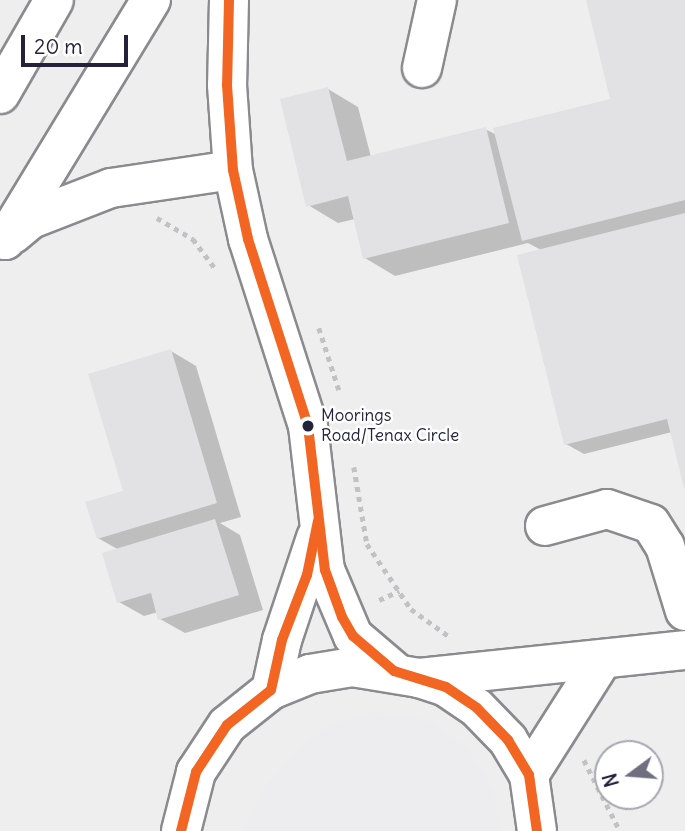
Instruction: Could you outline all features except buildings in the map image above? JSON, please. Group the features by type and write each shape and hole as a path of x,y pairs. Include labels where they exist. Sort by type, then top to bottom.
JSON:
{"street":[{"path":"0,94 54,0"},
{"path":"2,242 151,0"},
{"path":"229,0 227,85 233,170 248,239 308,426 325,570 342,617 353,636 406,674 446,687 477,708 508,740 531,780 566,831"},
{"path":"422,68 437,0"},
{"path":"2,242 31,219 111,188 233,170"},
{"path":"545,526 607,509 651,524 665,546 685,611"},
{"path":"271,690 319,526"},
{"path":"181,831 196,772 227,725 271,690 331,671 406,674 602,660 685,650"},
{"path":"537,831 531,780 602,660"}],"path":[{"path":"111,188 193,239 219,273"},
{"path":"315,317 339,393"},
{"path":"352,459 367,544 411,609 455,640"},
{"path":"578,747 620,831"}],"shaded area":[{"path":"0,0 685,0 685,831 0,831"},
{"path":"372,713 413,716 433,723 469,750 494,791 500,831 243,831 264,787 306,742 332,724"}],"transit line":[{"path":"229,0 227,85 233,170 248,239 308,426 325,570 342,617 353,636 394,671 446,687 477,708 508,740 529,775 537,831"},
{"path":"181,831 196,772 227,725 271,690 282,640 307,575 318,521"}],"place":[{"name":"Moorings Road/Tenax Circle","path":"308,426"}]}
